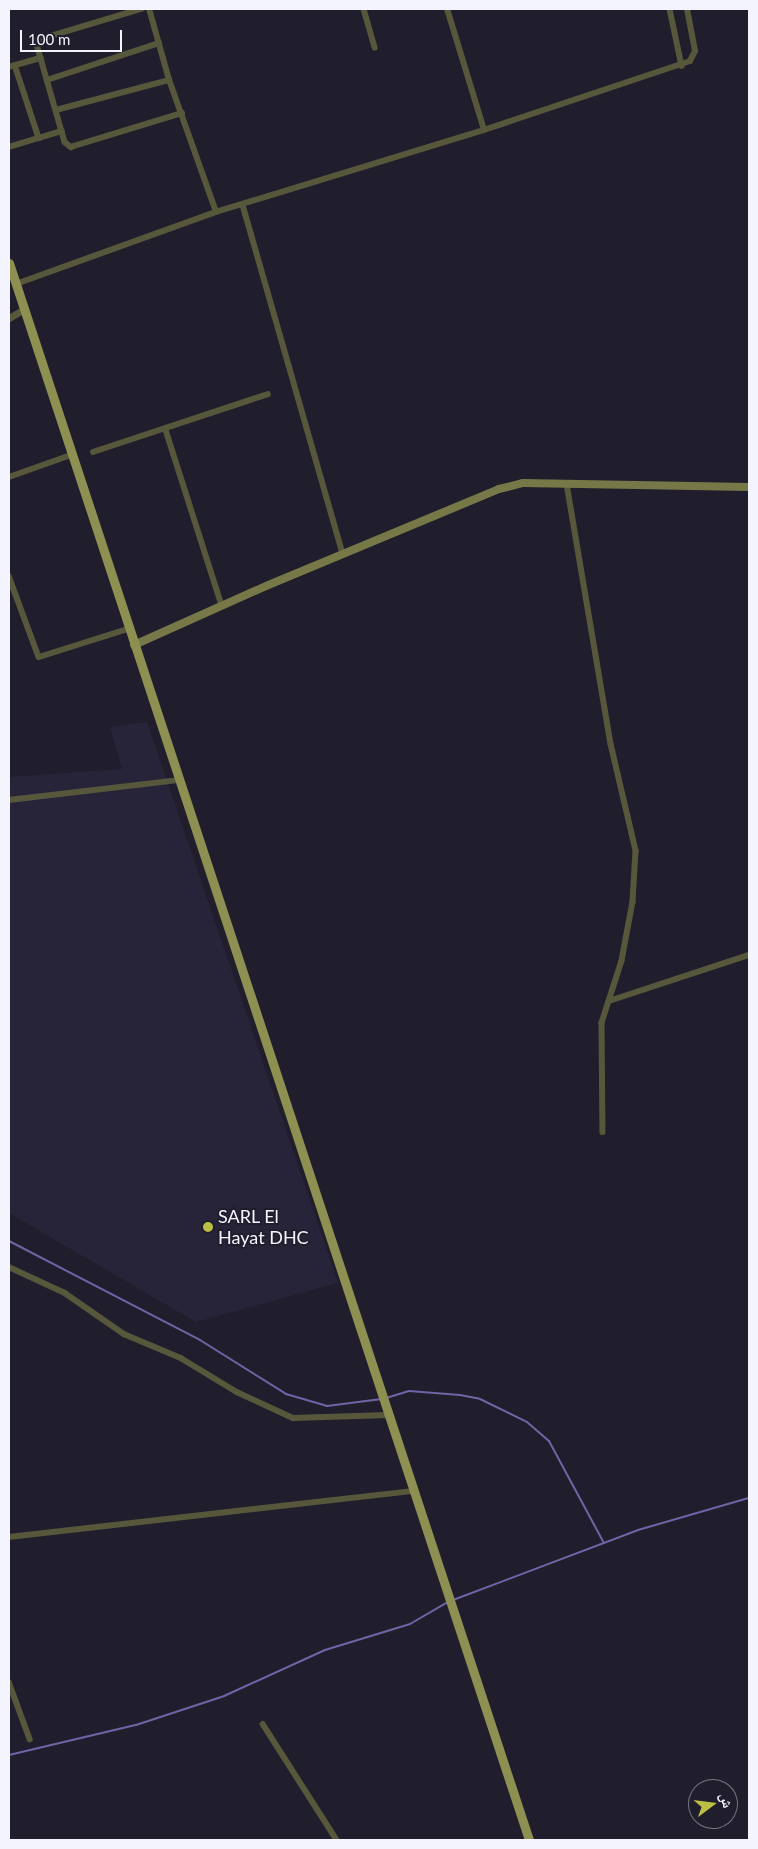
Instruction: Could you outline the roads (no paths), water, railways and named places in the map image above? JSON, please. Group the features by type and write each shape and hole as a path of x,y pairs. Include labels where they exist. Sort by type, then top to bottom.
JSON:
{"main road":[{"path":"9,263 128,629 180,780 382,1394 447,1598 529,1840"},
{"path":"134,645 222,605 499,489 523,483 749,488"}],"street":[{"path":"142,9 36,41 65,142 71,147 182,114"},
{"path":"148,9 169,80 216,212"},
{"path":"364,9 375,47"},
{"path":"447,9 484,130"},
{"path":"670,9 682,66"},
{"path":"16,284 216,212 484,130 682,66 690,62 695,52 687,9"},
{"path":"47,80 159,43"},
{"path":"39,138 12,66 41,58"},
{"path":"56,110 169,80"},
{"path":"9,147 62,131"},
{"path":"243,205 343,554"},
{"path":"9,318 24,309"},
{"path":"93,452 166,430 268,394"},
{"path":"166,430 222,605"},
{"path":"9,477 71,455"},
{"path":"567,484 611,744 636,851 632,910 622,961 602,1023 603,1132"},
{"path":"9,576 39,657 128,629"},
{"path":"9,800 180,780"},
{"path":"609,1000 749,955"},
{"path":"9,1267 65,1293 124,1334 170,1352 237,1392 293,1418 388,1415"},
{"path":"9,1536 413,1491"},
{"path":"9,1682 30,1739"},
{"path":"263,1724 338,1840"}],"waterway":[{"path":"9,1241 200,1340 286,1394 327,1406 382,1399"},
{"path":"386,1398 409,1391 460,1395 480,1399 527,1422 549,1441 604,1543"},
{"path":"453,1600 638,1530 749,1498"},
{"path":"9,1755 136,1725 224,1696 325,1650 410,1624 448,1602"}],"place":[{"name":"SARL El Hayat DHC","path":"208,1227"}]}
